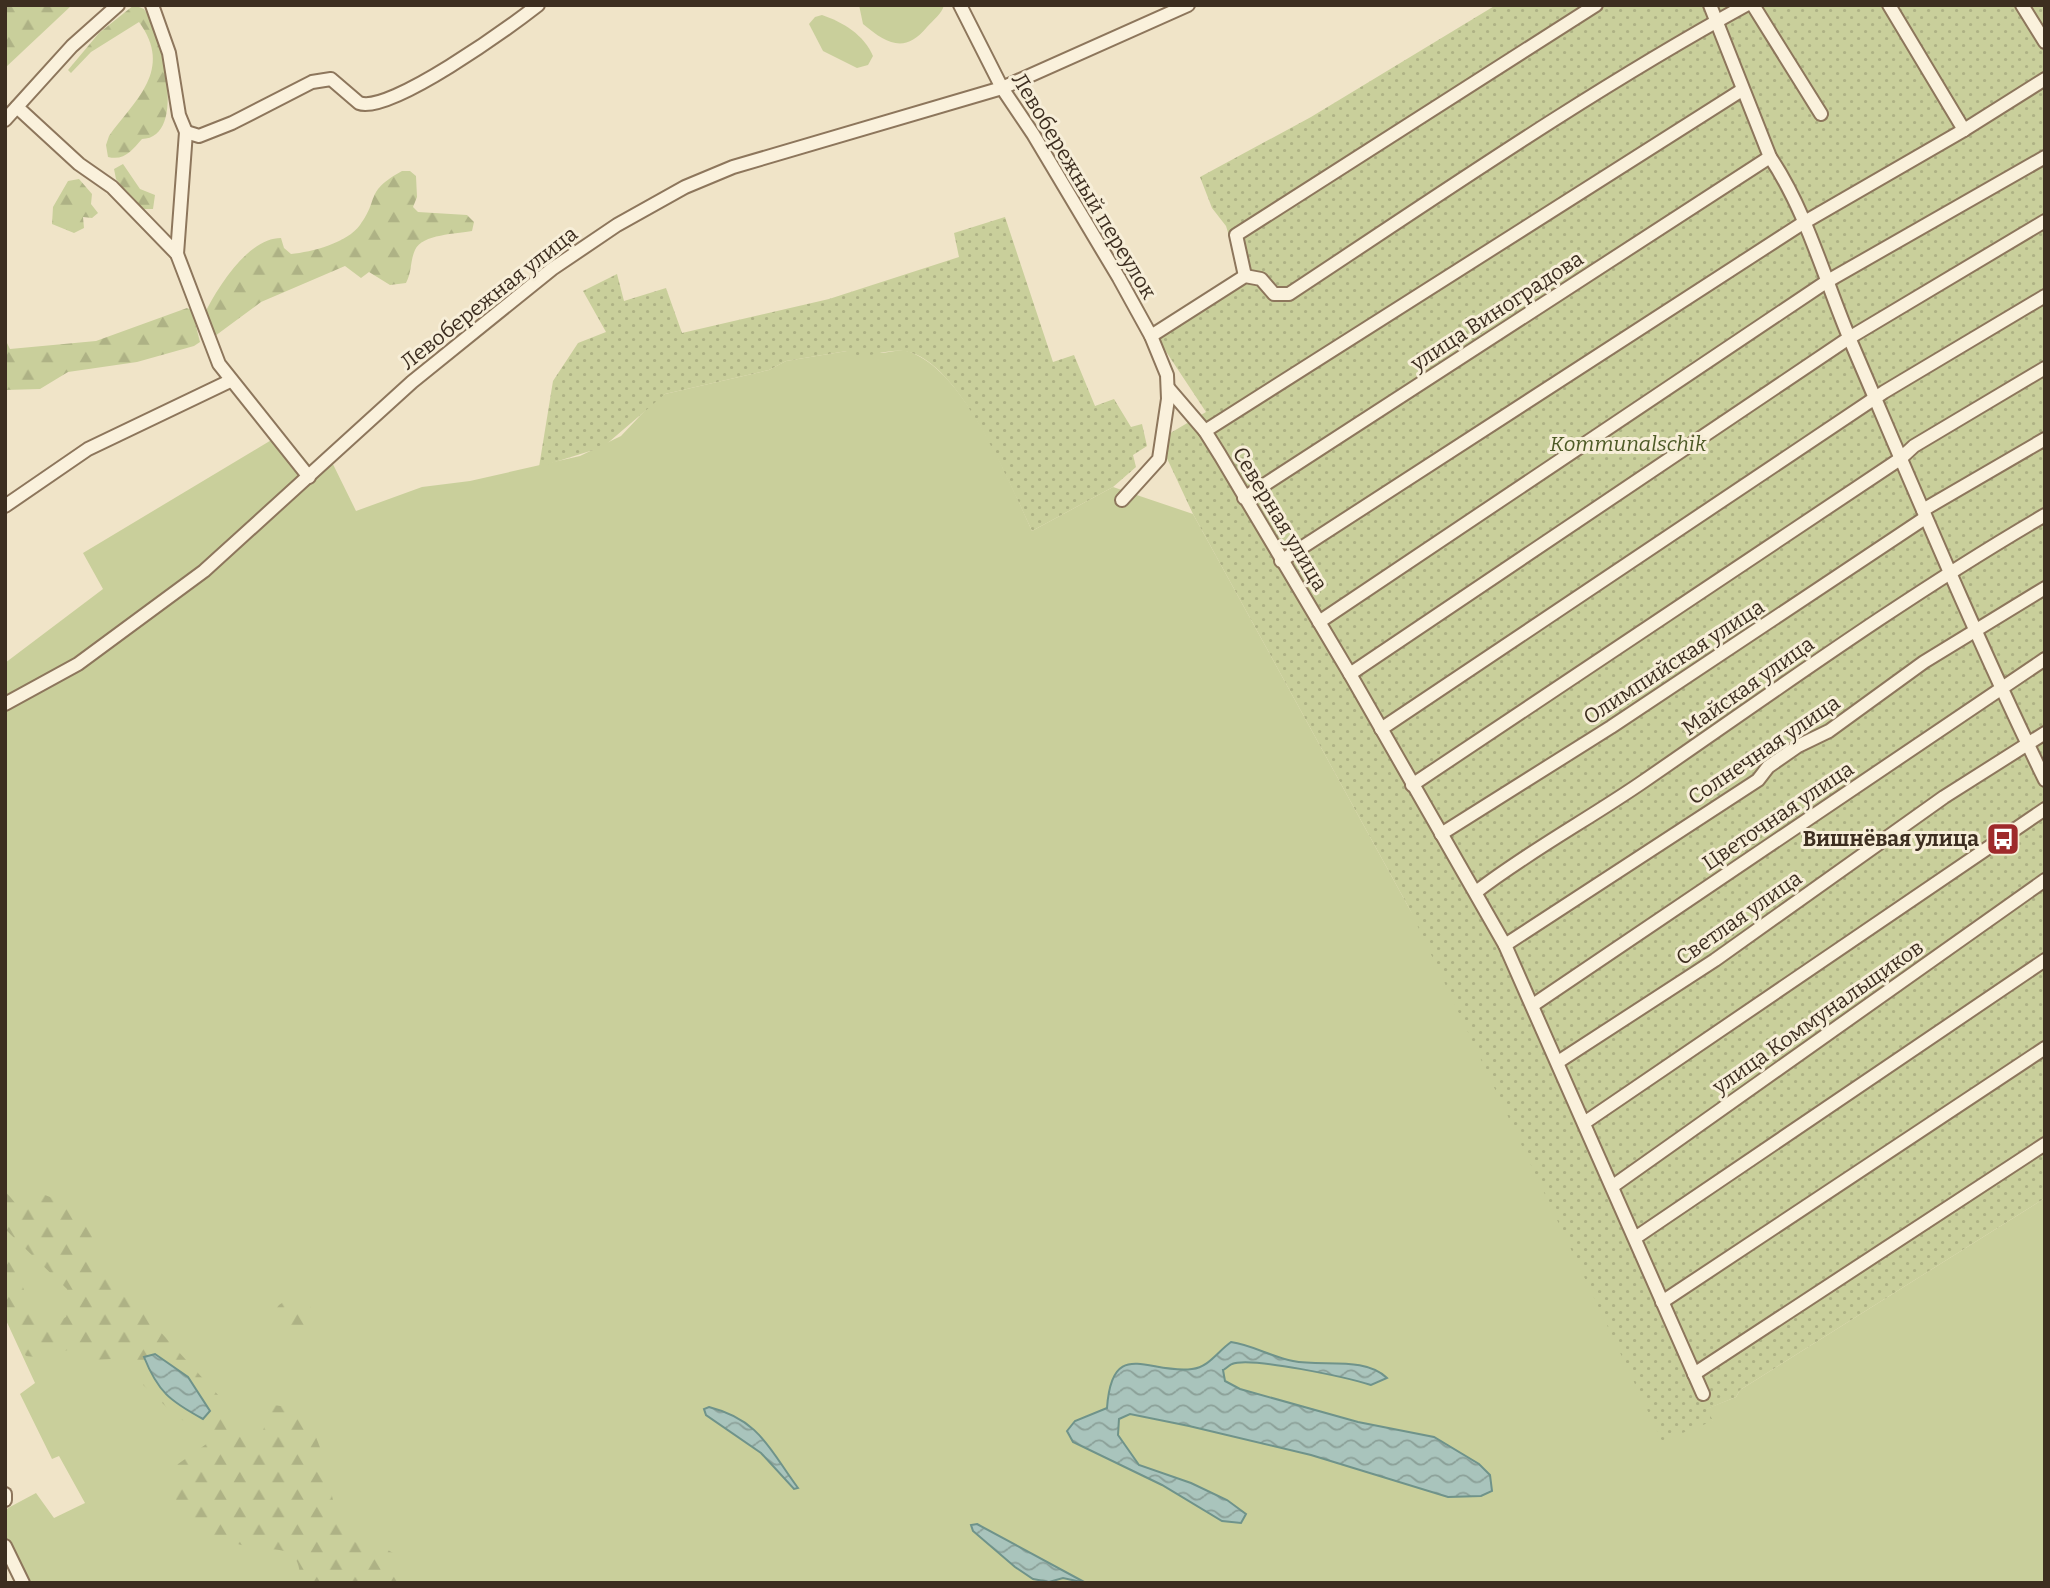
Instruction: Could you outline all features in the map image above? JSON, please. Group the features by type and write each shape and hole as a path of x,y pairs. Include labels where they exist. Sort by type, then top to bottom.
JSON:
{"street":[{"path":"5,120 72,46 118,5"},
{"path":"152,5 169,53 179,115 186,132 177,254 209,343 230,381 309,477"},
{"path":"186,132 199,136 232,123 295,89 325,80 338,84 359,103 383,103 504,31 538,5"},
{"name":"Левобережный переулок","path":"960,5 1002,88 1033,134 1151,335 1167,375 1169,389"},
{"name":"Левобережная улица","path":"5,704 78,664 204,571 412,382 552,269 617,225 685,187 733,167 1002,88 1188,5"},
{"path":"1245,276 1236,235 1596,5"},
{"path":"1710,5 1770,157 1781,173 1803,223 1900,459 2000,687 2045,780"},
{"path":"1151,335 1245,276 1261,279 1274,294 1289,294 1570,108 1746,5"},
{"path":"1753,5 1821,114"},
{"path":"1889,5 1964,130"},
{"path":"2022,5 2045,42"},
{"path":"1281,561 1803,223 1964,130 2045,79"},
{"path":"1205,432 1742,90"},
{"path":"17,107 79,164 112,187 177,254"},
{"name":"улица Виноградова","path":"1244,498 1770,157"},
{"path":"1319,622 1826,282 2045,157"},
{"path":"1350,674 1849,338 2045,222"},
{"path":"1381,729 1876,399 2045,296"},
{"path":"1412,785 1900,459 1914,446 2045,368"},
{"path":"5,506 88,449 230,381"},
{"path":"1122,500 1158,459 1169,389"},
{"name":"Северная улица","path":"1169,389 1205,432 1350,674 1505,945 1703,1394"},
{"name":"Олимпийская улица","path":"1441,834 1611,727 1924,514 2045,439"},
{"name":"Майская улица","path":"1476,892 1632,789 1949,571 2045,514"},
{"name":"Солнечная улица","path":"1505,945 1758,780 1768,767 1798,746 1829,730 1924,662 2045,588"},
{"name":"Цветочная улица","path":"1532,1005 2045,659"},
{"name":"Светлая улица","path":"1558,1062 1714,960 1944,797 2045,733"},
{"path":"1584,1123 2045,809"},
{"name":"улица Коммунальщиков","path":"1613,1186 2045,880"},
{"path":"1635,1238 2045,960"},
{"path":"1662,1302 2045,1048"},
{"path":"1694,1374 2045,1144"},
{"path":"5,1494 5,1500"},
{"path":"5,1546 23,1583"}],"green space":[{"path":"5,5 72,5 5,68"},
{"path":"134,5 144,9 151,21 163,60 168,103 165,122 156,134 142,139 124,156 114,158 108,157 106,145 109,136 139,97 152,70 153,55 149,39 139,22 91,52 71,73 68,70 99,33"},
{"path":"859,5 944,5 919,35 911,41 896,43 880,37 863,24"},
{"name":"Kommunalschik","path":"1496,5 2045,5 2045,1198 1740,1390 1736,1397 1707,1409 1713,1421 1662,1441 1409,908 1193,514 1164,452 1167,435 1206,412 1157,338 1244,284 1226,226 1212,208 1200,177 1311,117"},
{"path":"822,15 838,21 864,42 873,56 868,65 857,68 823,51 809,24 815,17"},
{"path":"123,164 140,189 155,195 153,209 140,209 116,179 114,169"},
{"path":"402,171 410,171 416,176 417,197 413,207 418,212 467,215 474,222 472,231 432,238 419,245 413,254 406,283 390,285 369,272 361,278 345,266 261,302 215,336 204,315 225,279 246,255 269,240 281,238 284,248 291,254 338,242 360,225 382,184"},
{"path":"79,179 92,194 91,204 98,213 92,218 83,217 84,228 74,233 52,224 53,207 68,181"},
{"path":"1005,217 1053,362 1074,355 1095,406 1114,399 1131,427 1142,424 1147,446 1133,455 1136,467 1113,487 1032,531 996,456 962,399 943,375 923,358 903,351 856,357 849,356 847,351 786,361 769,370 665,394 603,447 539,467 553,381 578,343 606,332 583,291 617,274 624,301 666,288 682,333 829,299 959,257 954,233"},
{"path":"187,308 192,310 200,342 194,346 137,362 68,372 40,389 5,390 5,339 10,349 96,341"},
{"path":"847,351 906,351 927,361 946,378 982,428 1032,531 1113,487 1193,514 1409,908 1713,1421 1706,1409 1736,1397 1740,1390 2045,1198 2045,1583 11,1583 15,1580 5,1559 5,1512 8,1508 36,1493 54,1518 85,1503 59,1456 52,1459 20,1394 35,1383 5,1318 5,663 103,589 83,553 283,433 310,465 326,450 356,511 422,487 470,481 580,456 621,436 655,400 665,394 769,370 786,361"},
{"path":"5,1191 17,1205 45,1195 88,1212 102,1268 219,1396 247,1439 258,1445 272,1405 292,1410 306,1421 316,1437 323,1457 338,1518 345,1533 357,1543 379,1546 399,1557 404,1583 356,1583 343,1576 337,1583 300,1583 299,1566 291,1554 227,1541 194,1523 177,1501 170,1478 178,1464 212,1440 214,1435 178,1418 140,1382 130,1366 112,1359 94,1360 73,1349 35,1357 26,1356 18,1344 7,1305 5,1250 14,1251 16,1254 24,1289 41,1314 56,1322 66,1317 70,1305 67,1289 5,1229"},
{"path":"294,1295 307,1296 312,1311 311,1327 305,1333 275,1325 272,1314 279,1305"}],"water":[{"path":"1231,1342 1293,1361 1355,1365 1378,1371 1387,1378 1371,1385 1278,1365 1242,1362 1223,1370 1225,1381 1240,1389 1358,1422 1434,1437 1479,1464 1490,1475 1492,1491 1481,1496 1448,1497 1311,1455 1189,1426 1130,1414 1119,1419 1118,1435 1139,1465 1191,1483 1227,1500 1246,1514 1241,1523 1222,1521 1162,1485 1073,1442 1067,1431 1075,1421 1107,1408 1110,1386 1116,1372 1125,1366 1135,1364 1176,1369 1198,1368"},
{"path":"155,1354 188,1377 210,1411 203,1419 174,1401 154,1379 144,1357"},
{"path":"709,1407 752,1428 771,1449 798,1488 794,1489 761,1453 706,1415 704,1409"},
{"path":"977,1524 1086,1583 1063,1578 1049,1582 1033,1579 973,1531 971,1525"}],"place":[{"name":"Вишнёвая улица","path":"2003,839"}]}
